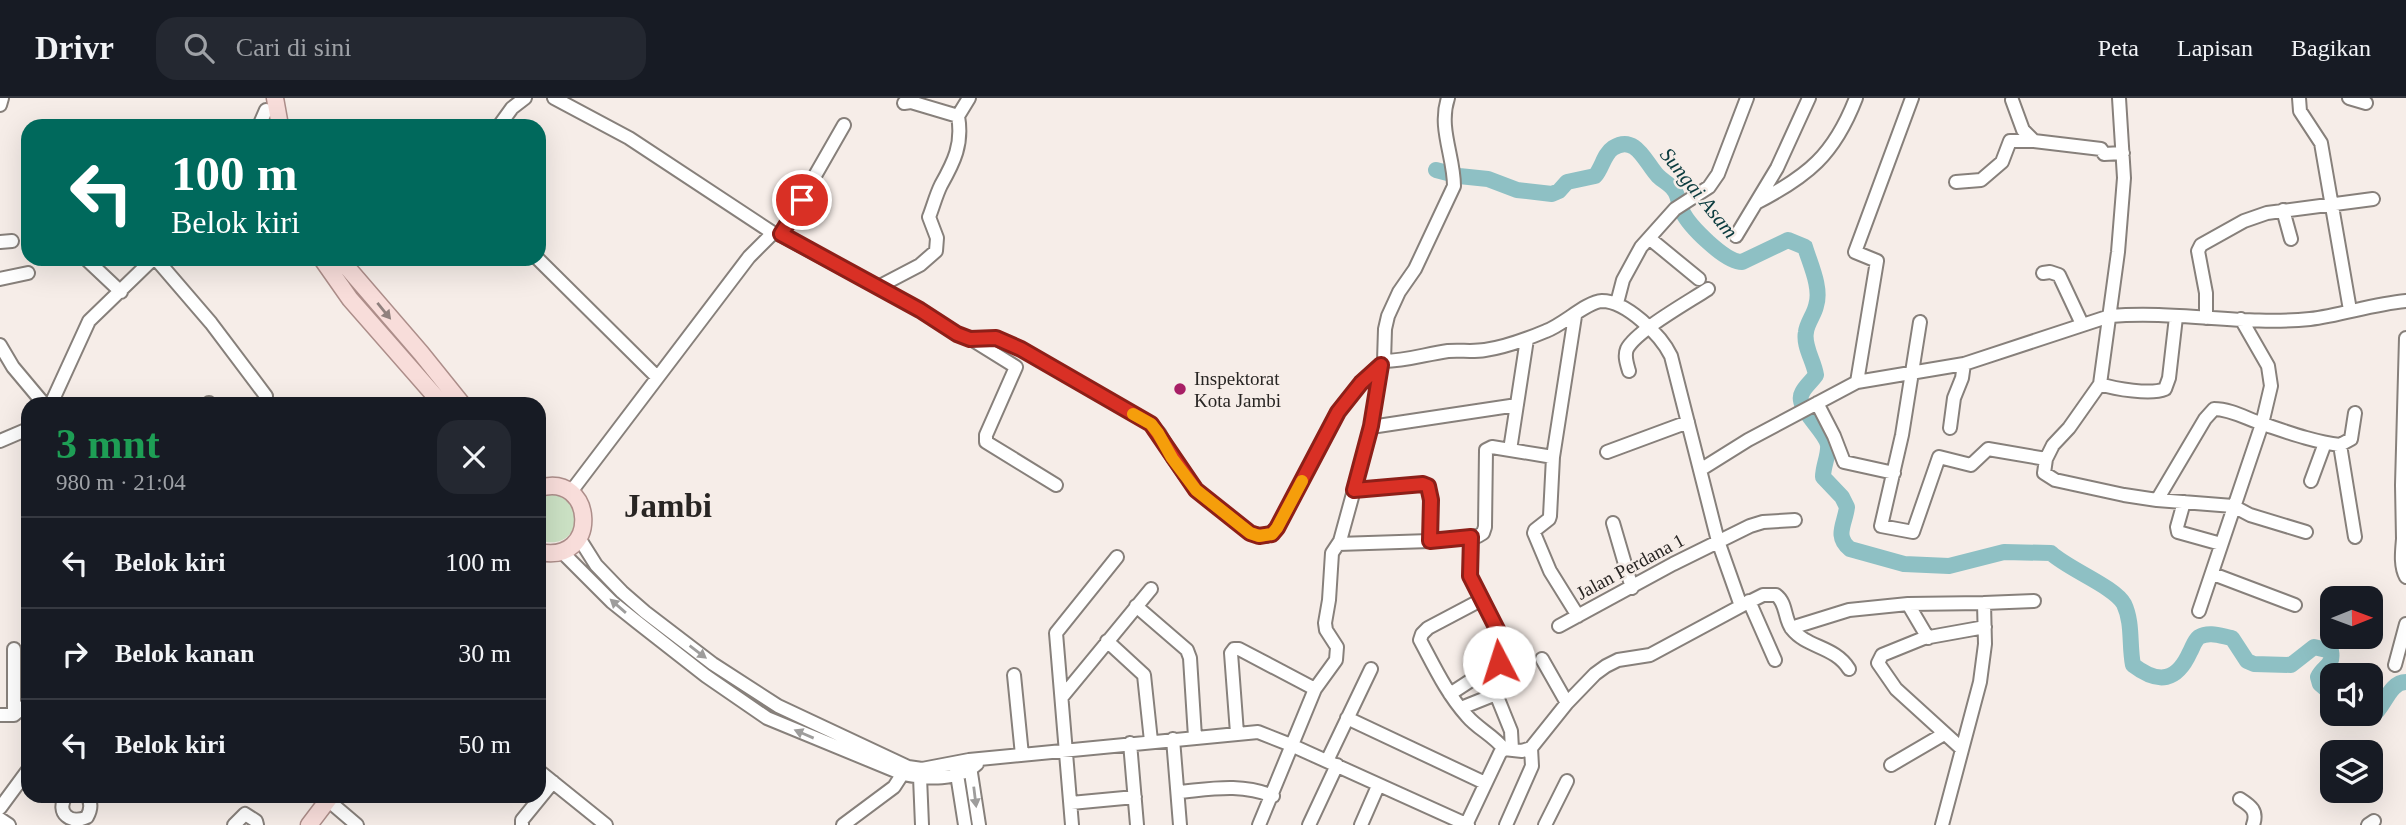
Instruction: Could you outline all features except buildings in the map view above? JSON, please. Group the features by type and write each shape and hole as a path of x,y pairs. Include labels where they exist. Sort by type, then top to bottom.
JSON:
{"main road":[{"path":"330,266 422,353 457,397"},
{"path":"342,266 346,279 437,397"},
{"path":"546,487 554,486 570,493 578,500 584,519 579,538 572,546 552,554 546,553"},
{"path":"309,825 324,803"}],"street":[{"path":"0,105 2,98"},
{"path":"504,119 512,108 525,98"},
{"path":"554,98 629,138 777,234 878,287 1016,367 986,435 988,444 1056,485"},
{"path":"878,287 920,265 936,251 937,238 929,217 940,187 957,155 961,129 958,116 969,98"},
{"path":"1259,825 1315,689 1331,669 1338,652 1334,640 1326,630 1325,622 1332,553 1338,544 1371,426 1383,363 1388,316 1399,292 1415,269 1454,179 1444,130 1448,98"},
{"path":"1617,303 1632,260 1649,238 1675,209 1709,187 1718,174 1747,98"},
{"path":"1736,236 1777,167 1809,98"},
{"path":"1756,204 1795,182 1838,138 1856,98"},
{"path":"1857,382 1877,261 1855,252 1912,98"},
{"path":"2119,98 2124,177 2118,252 2100,384 2069,428 2053,445 2046,459 2044,473 2055,480 2157,500 2234,506 2250,515 2306,532"},
{"path":"2299,98 2300,111 2321,143 2350,310"},
{"path":"2349,98 2366,103"},
{"path":"2012,100 2022,130 2034,141"},
{"path":"904,103 958,116"},
{"path":"570,493 748,257 777,234 844,125"},
{"path":"1956,183 1981,180 2002,162 2010,141 2034,141 2101,149 2104,154 2123,153"},
{"path":"1777,167 1795,182"},
{"path":"2206,318 2206,293 2199,247 2244,221 2283,210 2373,199"},
{"path":"2283,210 2291,239"},
{"path":"1629,371 1627,350 1703,284 1649,238"},
{"path":"93,266 121,292"},
{"path":"54,397 89,321 148,266"},
{"path":"161,266 211,323 266,396"},
{"path":"545,266 657,377"},
{"path":"0,279 28,273"},
{"path":"2043,273 2059,275 2082,324"},
{"path":"1700,470 1857,382 1964,364 2110,316 2135,314 2310,319 2406,301"},
{"path":"970,339 996,338 1021,349 1151,424 1196,490 1250,533 1266,536 1277,528 1338,412 1361,383 1383,363 1448,351 1485,350 1527,339 1551,329 1594,303 1617,303 1650,328 1671,356 1718,541 1745,604 1775,660"},
{"path":"1575,316 1553,457 1550,516 1534,533 1550,571 1578,616"},
{"path":"2100,384 2158,392 2165,389 2169,378 2176,317"},
{"path":"2199,611 2262,424 2270,386 2270,371 2241,319"},
{"path":"1920,322 1902,436 1880,524 1911,532 1915,530 1939,457 1971,465 1988,449 2046,459"},
{"path":"2406,338 2406,424 2402,485 2405,539 2402,557 2403,574 2406,577"},
{"path":"1510,450 1527,339"},
{"path":"0,345 38,397"},
{"path":"1950,429 1954,398 1964,364"},
{"path":"1815,404 1834,436 1844,463 1867,465 1894,473"},
{"path":"1371,426 1517,405"},
{"path":"2157,500 2211,411 2225,410 2262,424 2340,445 2351,439 2355,413"},
{"path":"1607,452 1688,422"},
{"path":"0,442 21,432"},
{"path":"2311,481 2325,443"},
{"path":"2340,445 2355,537"},
{"path":"1338,544 1430,541 1478,536 1483,533 1485,527 1486,450 1492,447 1553,457"},
{"path":"1354,490 1423,484 1428,486 1431,500 1430,541"},
{"path":"2184,502 2178,532 2221,544"},
{"name":"Jalan Perdana 1","path":"1559,626 1718,541 1763,522 1795,520"},
{"path":"1613,523 1632,588"},
{"path":"1471,537 1470,576 1501,637 1496,694 1511,731 1508,749"},
{"path":"579,538 596,565 622,592 713,664 778,706 880,760"},
{"path":"562,551 628,615 706,676 767,718 920,777 974,763 1022,755 1258,732 1467,825 1500,752 1531,748 1595,674 1618,660 1650,655 1770,593 1781,599 1791,628 1798,635 1835,653 1849,669"},
{"path":"1072,825 1056,633 1117,557"},
{"path":"2213,574 2295,606"},
{"path":"1062,696 1151,589"},
{"path":"1481,600 1428,628 1420,636 1420,640 1450,694 1461,708 1471,720 1508,749"},
{"path":"1791,628 1849,610 1908,604 2034,601"},
{"path":"1942,825 1980,682 1985,644 1984,603"},
{"path":"1908,604 1928,638"},
{"path":"1136,606 1187,650 1190,657 1195,737"},
{"path":"2395,665 2406,624"},
{"path":"1962,749 1896,689 1878,663 1882,655 1928,638 1985,627"},
{"path":"1107,641 1144,675 1151,741"},
{"path":"14,649 14,715"},
{"path":"1237,733 1231,653 1234,649 1239,649 1315,689"},
{"path":"1542,659 1567,704"},
{"path":"1450,694 1499,662"},
{"path":"1309,825 1347,718 1371,669"},
{"path":"1014,675 1022,755"},
{"path":"1461,708 1496,694"},
{"path":"0,715 14,715 21,709"},
{"path":"1347,718 1485,783"},
{"path":"1891,765 1944,734"},
{"path":"1173,739 1180,825"},
{"path":"1130,743 1137,825"},
{"path":"1506,825 1532,766 1531,748"},
{"path":"974,763 979,825"},
{"path":"903,769 957,769"},
{"path":"844,825 894,787 903,769"},
{"path":"957,769 965,825"},
{"path":"546,776 606,825"},
{"path":"920,777 922,825"},
{"path":"0,808 21,780"},
{"path":"1545,825 1567,781"},
{"path":"546,791 553,782"},
{"path":"1361,825 1378,786"},
{"path":"1178,792 1235,787 1255,789 1273,796"},
{"path":"1070,803 1135,797"},
{"path":"2240,799 2252,806 2255,816 2253,825"},
{"path":"64,803 62,810 65,817 76,822 93,821 89,803"},
{"path":"334,803 357,825"},
{"path":"522,825 522,820 536,803"},
{"path":"234,825 246,814 256,821 257,825"},
{"path":"0,819 9,825"}],"green space":[{"path":"551,494 564,499 575,515 575,525 563,540 546,541 546,495"}],"waterway":[{"name":"Sungai Asam","path":"1436,170 1488,179 1517,190 1552,194 1567,182 1595,176 1613,148 1628,144 1640,152 1658,176 1672,188 1682,211 1692,225 1726,256 1742,262 1788,240 1805,247 1818,292 1805,337 1816,375 1803,390 1801,399 1806,412 1828,445 1823,477 1842,497 1847,507 1841,534 1850,549 1904,564 1949,566 2004,552 2051,553 2119,598 2129,619 2133,665 2159,677 2166,677 2179,669 2197,639 2207,634 2232,638 2247,661 2254,664 2291,665 2314,647 2331,651 2330,663"},
{"name":"Sungai Asam","path":"2320,673 2320,684"},
{"name":"Sungai Asam","path":"2383,702 2392,689 2406,682"}],"slow traffic":[{"path":"1133,414 1151,424 1196,490 1250,533 1259,536 1272,534 1302,481"}],"place":[{"name":"Inspektorat Kota Jambi","path":"1180,389"}],"district":[{"name":"Jambi","path":"668,505"}],"route":[{"path":"802,200 781,234 920,310 957,334 970,339 996,338 1021,349 1151,424 1196,490 1250,533 1259,536 1272,534 1277,528 1338,412 1361,383 1381,365 1371,426 1354,490 1423,484 1428,486 1431,500 1430,541 1471,537 1470,576 1501,637 1499,662"}]}
